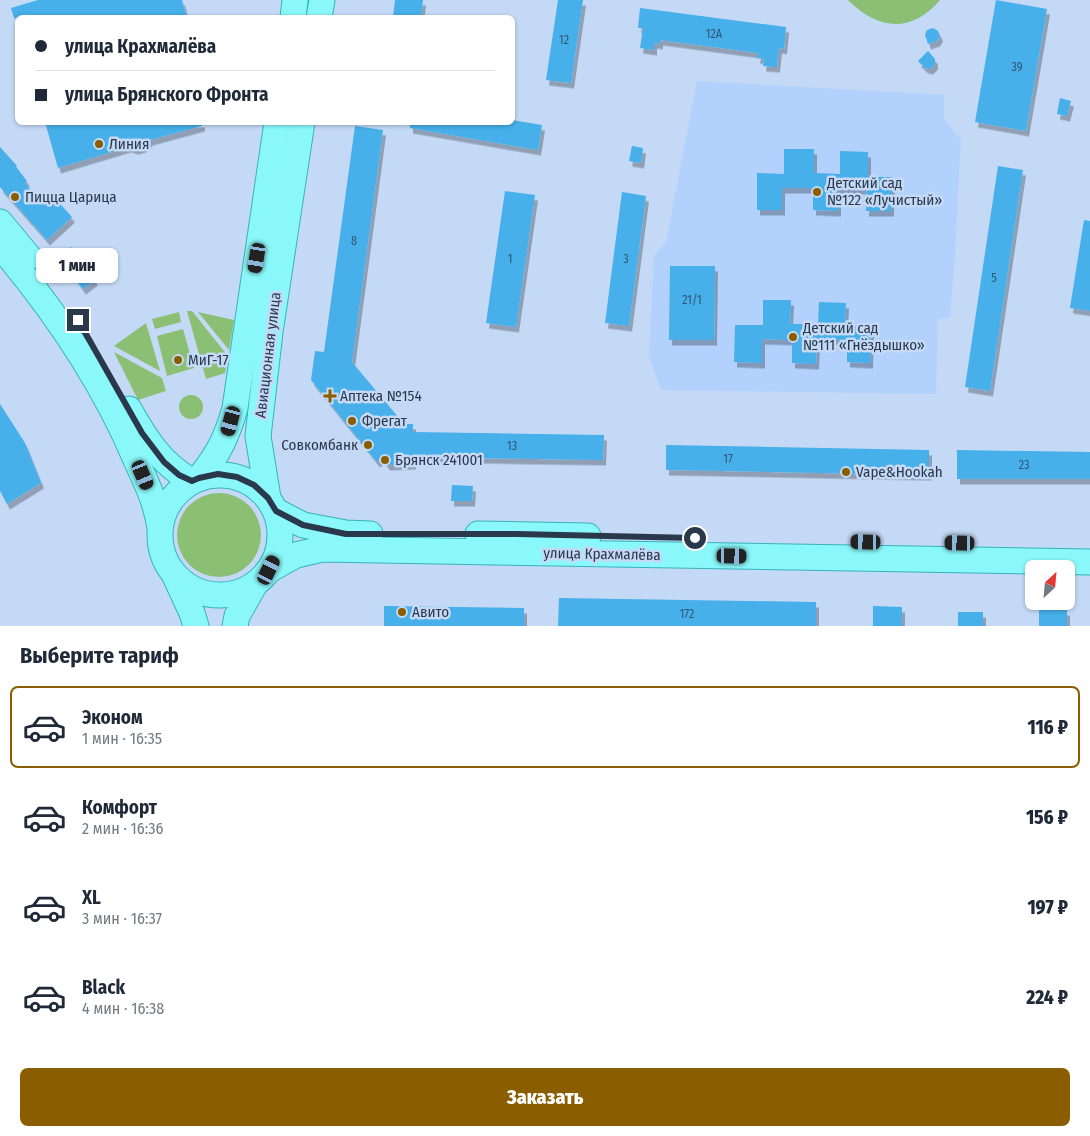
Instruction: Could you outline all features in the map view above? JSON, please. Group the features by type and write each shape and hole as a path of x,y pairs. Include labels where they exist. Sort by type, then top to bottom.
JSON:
{"main road":[{"path":"293,15 295,0"},
{"path":"320,15 322,0"},
{"name":"Авиационная улица","path":"195,480 214,460 228,434 235,408 277,125"},
{"name":"Авиационная улица","path":"272,505 258,436 270,332 302,125"},
{"path":"0,222 78,320 142,433 164,462 179,475 195,480"},
{"path":"0,246 64,329 93,374 133,452 156,507 162,552 192,613 196,626"},
{"path":"160,528 163,514 170,500 180,490 195,480 218,474 237,477 254,485 272,505 280,531 278,551 237,616 235,626"},
{"name":"улица Крахмалёва","path":"272,505 303,525 346,534 535,535 1090,545"},
{"name":"улица Крахмалёва","path":"262,577 296,554 322,549 1090,562"},
{"path":"174,574 188,586 204,593 222,595 239,592 262,577"}],"shaded area":[{"path":"697,81 944,95 944,119 961,140 950,317 938,319 936,394 661,390 649,355 654,255 666,243"}],"green space":[{"path":"848,0 940,0 918,19 894,24 871,17 859,10"},
{"path":"187,311 192,311 228,356 225,373 206,379"},
{"path":"179,312 181,322 155,329 152,319"},
{"path":"198,312 234,320 229,350"},
{"path":"146,323 160,371 114,346"},
{"path":"183,329 194,368 167,376 157,336"},
{"path":"114,352 162,378 166,391 138,400"},
{"path":"191,395 200,398 203,407 200,416 191,419 182,416 179,407 182,398"},
{"path":"219,493 242,500 254,512 261,535 254,558 242,570 219,577 196,570 184,558 177,535 184,512 196,500"}],"building":[{"path":"38,0 182,0 186,15 15,15 14,18 11,8"},
{"path":"395,0 423,0 421,15 393,15"},
{"path":"558,0 583,0 571,83 546,80"},
{"path":"996,0 1047,9 1026,131 975,122"},
{"path":"640,8 786,27 784,49 779,48 777,67 763,66 764,59 757,58 758,53 660,40 660,44 654,43 654,50 640,48 643,28 638,28"},
{"path":"933,28 938,31 940,36 937,41 928,44 925,35 927,30"},
{"path":"928,51 935,59 935,64 930,69 925,68 918,61"},
{"path":"1060,98 1071,101 1067,116 1057,114"},
{"path":"515,120 542,125 538,150 410,128 410,125 515,125"},
{"name":"Линия","path":"46,125 202,125 150,140 143,147 136,149 128,147 58,168"},
{"path":"355,126 383,130 352,362 404,424 413,424 413,432 604,435 603,460 413,457 413,464 387,465 382,458 377,462 311,380 315,351 324,352"},
{"path":"632,146 643,148 641,163 629,161"},
{"path":"0,147 17,166 27,181 25,183 42,204 52,195 72,217 47,240 0,187"},
{"path":"784,149 814,149 814,173 840,174 840,151 868,152 868,177 892,177 891,211 866,211 867,189 838,188 838,211 813,210 813,188 782,188 782,210 757,210 757,173 784,174"},
{"path":"998,166 1023,170 990,391 965,387"},
{"path":"505,191 535,195 516,327 486,323"},
{"path":"622,192 646,196 629,326 605,323"},
{"path":"1084,220 1090,221 1090,311 1070,308"},
{"path":"71,247 95,280 83,289 58,256"},
{"path":"670,266 715,266 714,340 669,340"},
{"path":"763,300 791,300 790,324 818,324 819,302 846,303 845,326 871,327 870,363 847,362 847,340 817,339 816,364 792,363 792,340 762,339 762,363 734,362 735,325 763,325"},
{"path":"0,404 25,443 41,483 7,504 0,491"},
{"path":"666,445 929,450 929,475 666,470"},
{"path":"957,450 1090,452 1090,479 957,479"},
{"path":"452,485 473,486 472,501 451,501"},
{"path":"559,598 816,602 816,626 558,626"},
{"path":"384,606 524,608 524,626 384,626"},
{"path":"873,606 902,607 902,626 873,626"},
{"path":"1039,610 1067,610 1067,626 1039,626"},
{"path":"958,612 983,612 983,626 958,626"}],"place":[{"name":"Линия","path":"99,144"},
{"name":"Детский сад №122 «Лучистый»","path":"817,192"},
{"name":"Пицца Царица","path":"15,197"},
{"name":"Детский сад №111 «Гнёздышко»","path":"793,337"},
{"name":"МиГ-17","path":"178,360"},
{"name":"Аптека №154","path":"330,396"},
{"name":"Фрегат","path":"352,421"},
{"name":"Совкомбанк","path":"368,445"},
{"name":"Брянск 241001","path":"385,460"},
{"name":"Vape&Hookah","path":"846,472"},
{"name":"Авито","path":"402,612"}],"route":[{"path":"78,320 142,433 164,462 179,475 192,481 218,474 237,477 254,485 268,498 276,511 303,525 346,534 517,534 695,538"}]}
